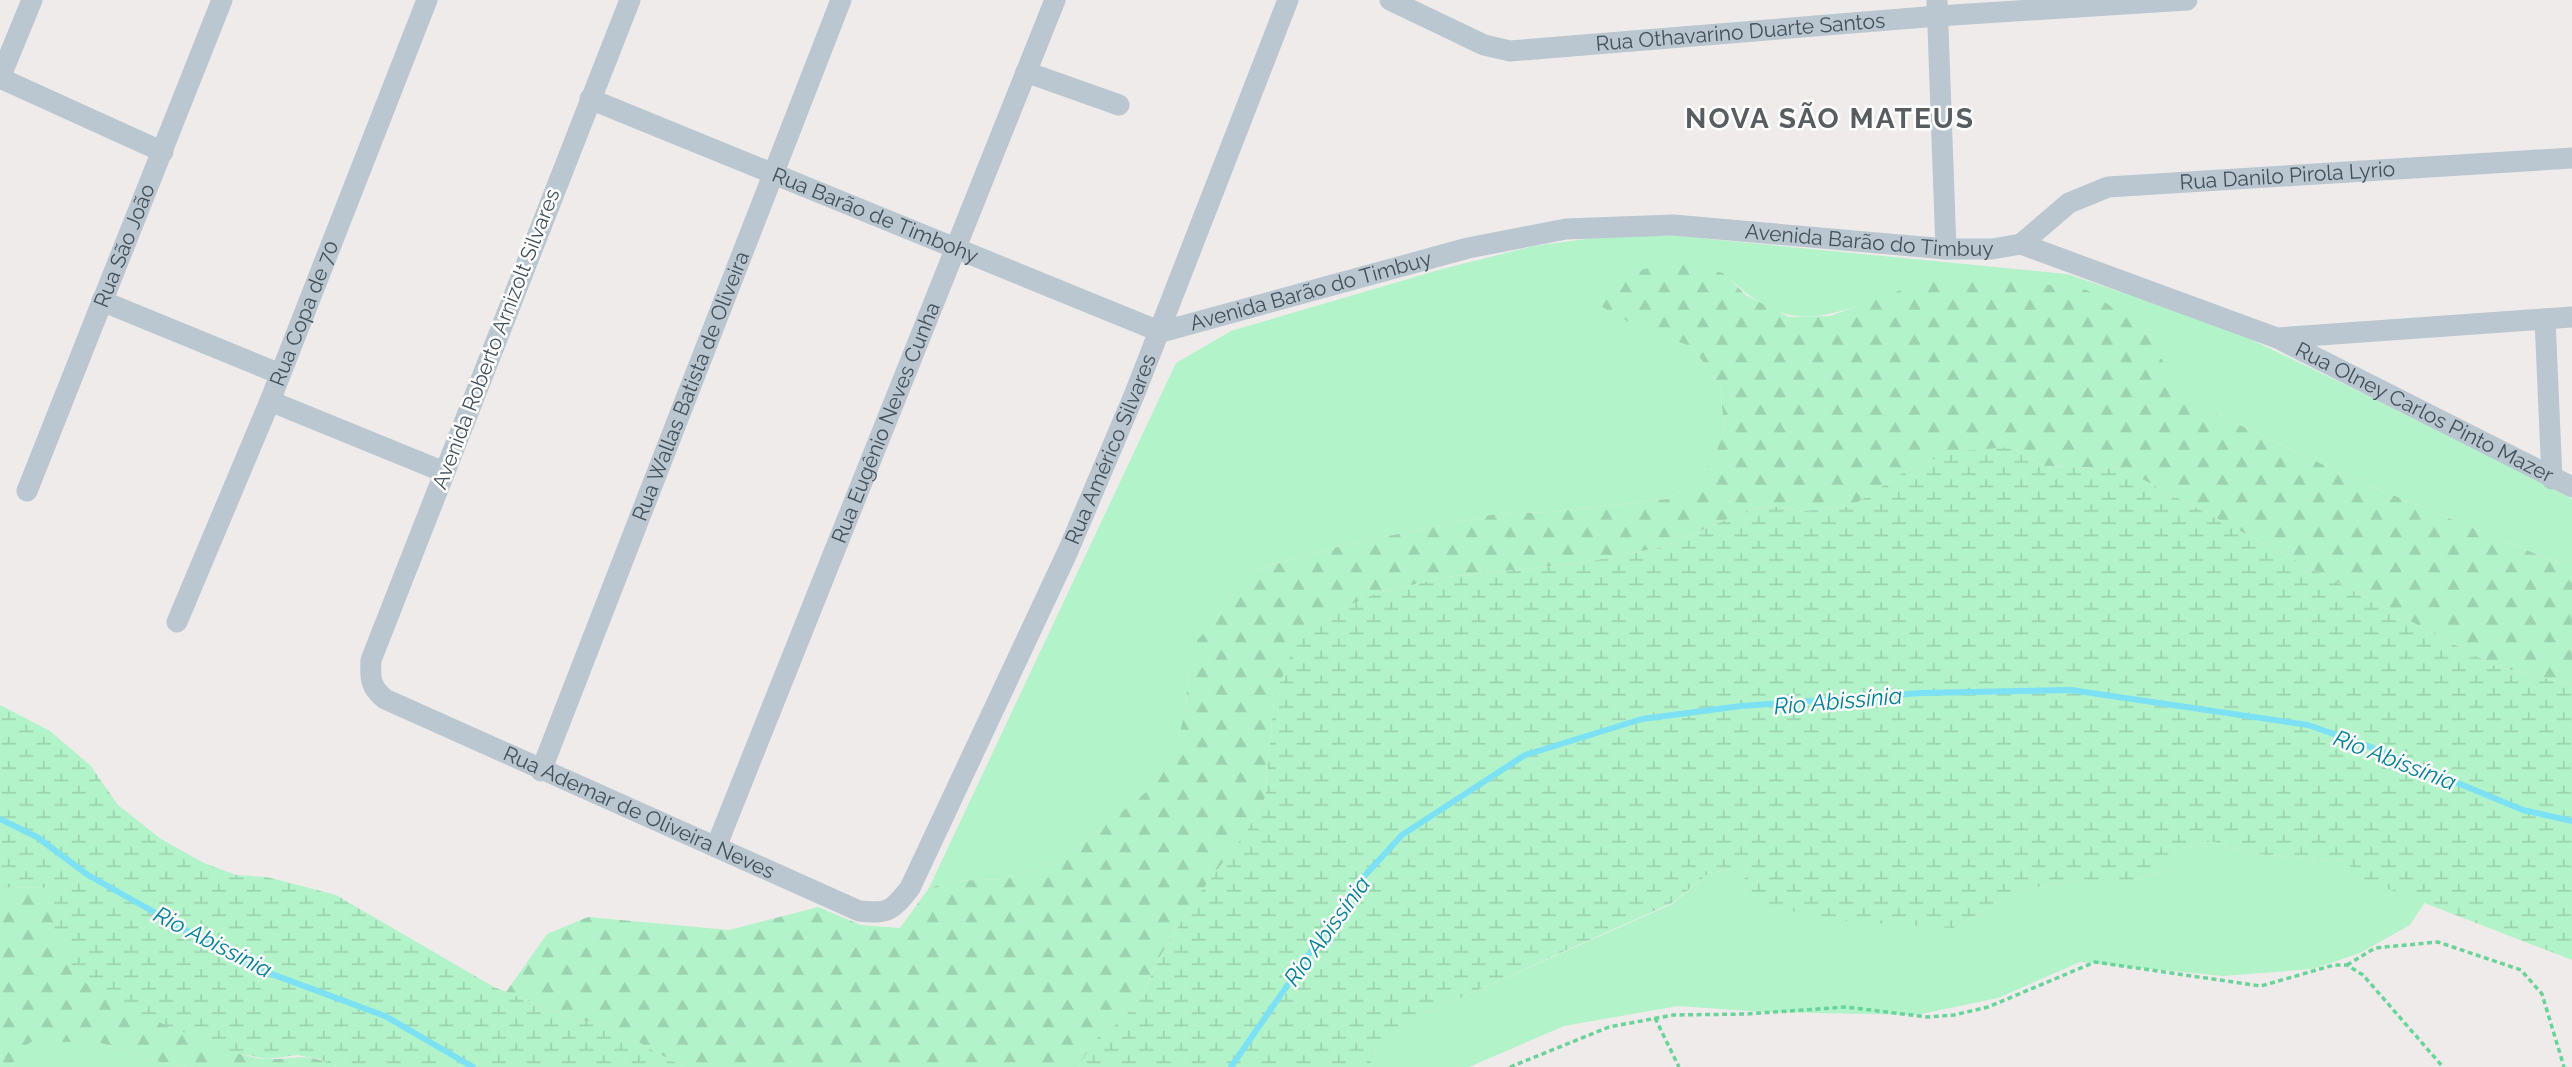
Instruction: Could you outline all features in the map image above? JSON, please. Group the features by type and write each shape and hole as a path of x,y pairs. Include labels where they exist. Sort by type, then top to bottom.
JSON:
{"street":[{"path":"32,0 0,78 163,152"},
{"name":"Rua São João","path":"27,491 222,0"},
{"name":"Rua Copa de 70","path":"177,622 270,401 427,0"},
{"name":"Avenida Roberto Arnizolt Silvares","path":"370,680 371,660 631,0"},
{"name":"Rua Wallas Batista de Oliveira","path":"541,771 841,0"},
{"name":"Rua Eugênio Neves Cunha","path":"716,847 1055,0"},
{"name":"Rua Américo Silvares","path":"910,888 1068,551 1161,332 1288,0"},
{"name":"Rua Othavarino Duarte Santos","path":"1390,0 1484,45 1510,51 1937,8 2187,0"},
{"path":"1937,8 1946,249"},
{"path":"1026,72 1119,105"},
{"name":"Rua Barão de Timbohy","path":"590,99 1161,332"},
{"name":"Rua Danilo Pirola Lyrio","path":"2021,244 2068,203 2108,187 2572,158"},
{"name":"Avenida Barão do Timbuy","path":"1161,332 1468,248 1566,229 1673,225 1946,249 1992,249 2021,244 2277,338 2572,317"},
{"path":"102,301 280,374"},
{"path":"2545,319 2552,478"},
{"name":"Rua Olney Carlos Pinto Mazer","path":"2277,338 2572,487"},
{"path":"270,401 444,472"},
{"name":"Rua Ademar de Oliveira Neves","path":"370,680 374,690 385,699 859,911 880,914 895,907 910,888"}],"path":[{"path":"1510,1067 1609,1027 1673,1015 1746,1014 1846,1007 1927,1017 1954,1015 1988,1007 2095,962 2261,986 2334,965 2347,965 2375,948 2403,943 2438,942 2521,970 2542,994 2564,1067"},
{"path":"2347,965 2363,975 2443,1067"},
{"path":"1655,1018 1679,1067"}],"green space":[{"path":"1615,235 1679,236 2067,274 2223,326 2471,445 2572,499 2572,563 2553,561 2349,477 2200,406 2171,375 2144,329 1867,303 1824,315 1790,315 1758,302 1723,273 1662,334 1692,347 1720,385 1724,427 1715,457 1698,480 1668,499 1549,512 1496,514 1349,544 1268,566 1235,580 1228,601 1214,624 1197,641 1188,671 1186,708 1178,741 1150,789 1066,856 1036,870 1003,879 954,881 929,888 1176,363 1231,331 1442,269 1534,246"},
{"path":"1671,261 1723,273 1747,296 1789,317 1830,316 1915,285 1975,275 2087,290 2144,329 2171,375 2200,406 2349,477 2553,561 2572,563 2572,685 2495,666 2123,469 2044,466 2010,447 1930,460 1904,472 1852,506 1804,511 1773,506 1751,509 1663,547 1581,563 1446,577 1378,593 1274,699 1265,798 1247,831 1193,902 1158,960 1143,994 1123,1019 1097,1038 1078,1067 683,1067 611,1027 565,1016 506,992 547,934 588,917 729,930 818,907 861,925 900,928 929,888 954,881 1003,879 1036,870 1066,856 1150,789 1178,740 1186,708 1188,671 1197,640 1214,624 1228,601 1235,580 1268,566 1349,544 1496,514 1549,512 1668,499 1698,480 1715,457 1724,427 1720,385 1692,347 1629,322 1595,303 1611,279"},
{"path":"2010,447 2044,466 2123,469 2495,666 2572,685 2572,960 2360,878 2346,861 2254,854 2211,841 2184,848 2170,868 2132,881 2077,881 2037,887 2010,896 1953,928 1840,921 1805,915 1744,896 1742,887 1747,871 1735,869 1709,873 1672,903 1422,1015 1376,1049 1369,1067 1078,1067 1097,1038 1123,1019 1143,994 1158,960 1193,902 1247,831 1265,798 1274,699 1292,651 1314,619 1378,593 1446,577 1581,563 1663,547 1751,509 1773,506 1804,511 1852,506 1904,472 1930,460 1963,451"},
{"path":"0,705 50,731 90,765 118,805 161,839 204,863 236,875 267,877 336,895 494,987 565,1016 611,1027 683,1067 336,1067 319,1059 297,1055 268,1059 235,1053 129,1010 82,981 68,958 70,949 55,939 52,888 0,887"},
{"path":"2211,841 2254,854 2347,861 2360,878 2425,902 2410,925 2360,953 2313,969 2223,976 2080,962 1998,998 1916,1015 1762,1012 1678,1006 1564,1026 1469,1067 1369,1067 1376,1049 1422,1015 1672,904 1709,873 1747,870 1743,887 1953,928 2010,896 2037,887 2077,881 2132,881 2170,868 2184,848"},
{"path":"0,887 52,888 55,899 210,1042 252,1057 302,1057 336,1067 196,1067 163,1063 98,1042 31,1042 21,1049 11,1067 0,1067"},
{"path":"31,1042 98,1042 163,1063 196,1067 11,1067 21,1048"}],"waterway":[{"name":"Rio Abissínia","path":"1231,1067 1358,883 1402,835 1525,755 1642,719 1741,706 1921,693 2071,690 2308,725 2368,746 2523,810 2572,821"},
{"name":"Rio Abissínia","path":"0,819 37,837 88,875 250,966 385,1016 473,1067"}],"district":[{"name":"NOVA SÃO MATEUS","path":"1830,118"}]}
